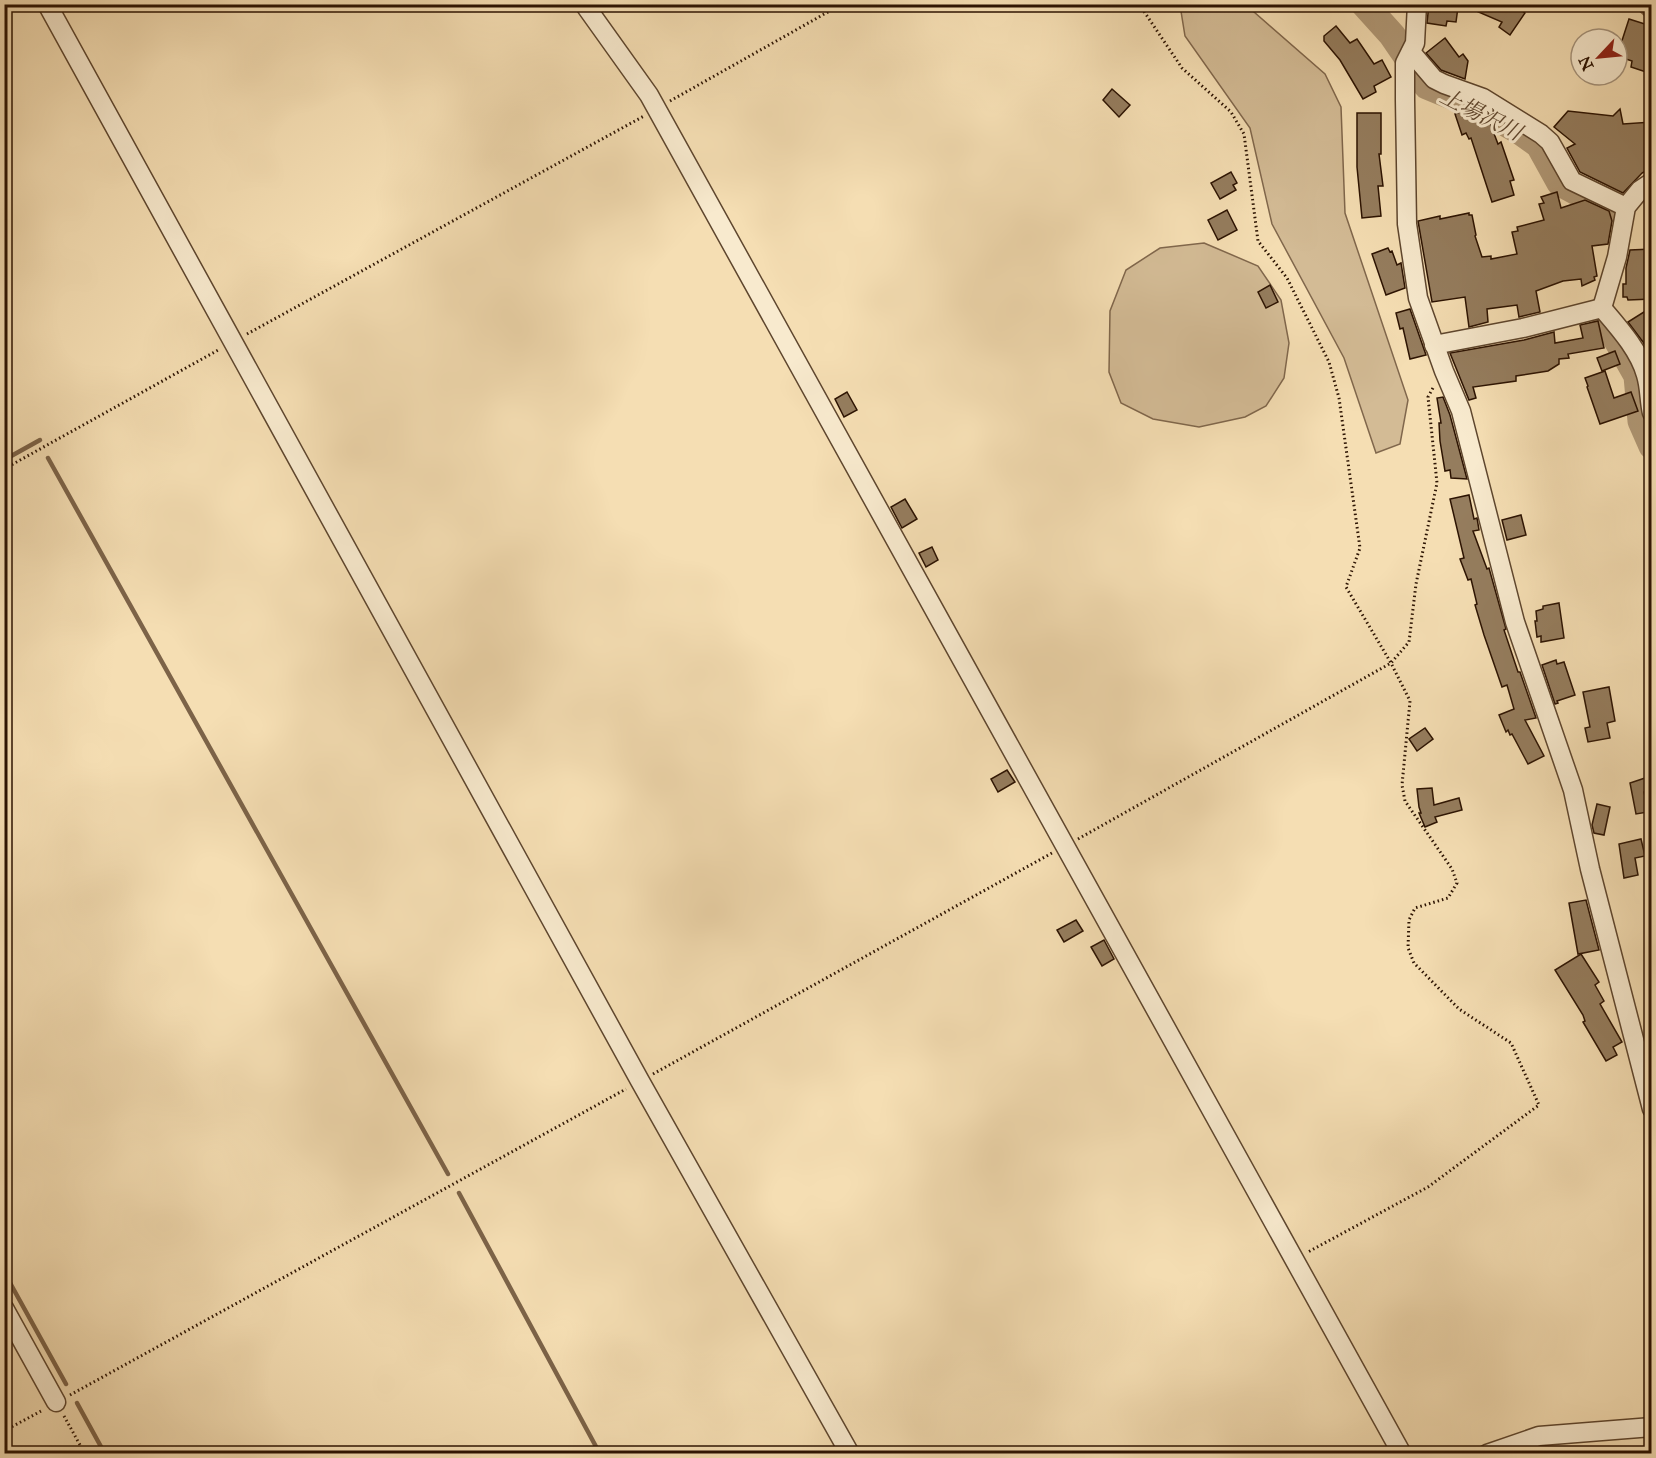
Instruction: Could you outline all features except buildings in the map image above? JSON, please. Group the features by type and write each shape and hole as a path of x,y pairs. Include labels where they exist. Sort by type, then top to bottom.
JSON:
{"street":[{"path":"47,4 640,1081 850,1454"},
{"path":"584,4 650,95 1402,1454"},
{"path":"1417,4 1415,43 1405,63 1407,224 1418,298 1461,411 1515,622 1574,790 1590,869 1652,1109"},
{"path":"1411,52 1434,79 1482,98 1541,134 1550,142 1572,181 1626,207"},
{"path":"1602,308 1617,257 1626,207 1640,190 1652,182"},
{"path":"1434,345 1523,328 1602,308"},
{"path":"1602,308 1623,333 1641,360 1647,377 1652,413"},
{"path":"4,1308 56,1402"},
{"path":"1487,1454 1539,1436 1652,1427"}],"path":[{"path":"4,469 657,109 842,4"},
{"path":"1139,4 1182,68 1231,112 1244,134 1258,241 1287,278 1329,362 1339,398 1360,548 1346,587 1391,663 1410,701 1402,785 1405,801 1452,869 1457,882 1448,898 1415,908 1409,920 1408,948 1414,963 1459,1009 1511,1043 1539,1105 1428,1188 1294,1260"},
{"path":"4,1431 1065,846 1391,663 1409,642 1416,584 1437,483 1428,397 1444,371"},
{"path":"56,1402 85,1454"}],"shaded area":[{"path":"1180,5 1246,5 1325,74 1341,107 1345,213 1408,400 1400,444 1376,453 1344,358 1272,224 1250,128 1185,36"},
{"path":"1204,243 1258,266 1281,300 1289,343 1284,378 1266,406 1245,417 1199,427 1153,419 1121,403 1109,372 1110,311 1126,270 1160,248"}],"waterway":[{"name":"上場沢川","path":"1364,4 1392,35 1427,86 1478,107 1521,132 1539,145 1560,183 1608,209"},
{"path":"1634,4 1652,20"},
{"name":"上場沢川","path":"1605,319 1637,376 1641,421 1652,446"},
{"path":"4,460 40,440"},
{"path":"48,458 448,1174"},
{"path":"459,1193 600,1454"},
{"path":"4,1272 66,1384"},
{"path":"77,1403 105,1454"}]}
